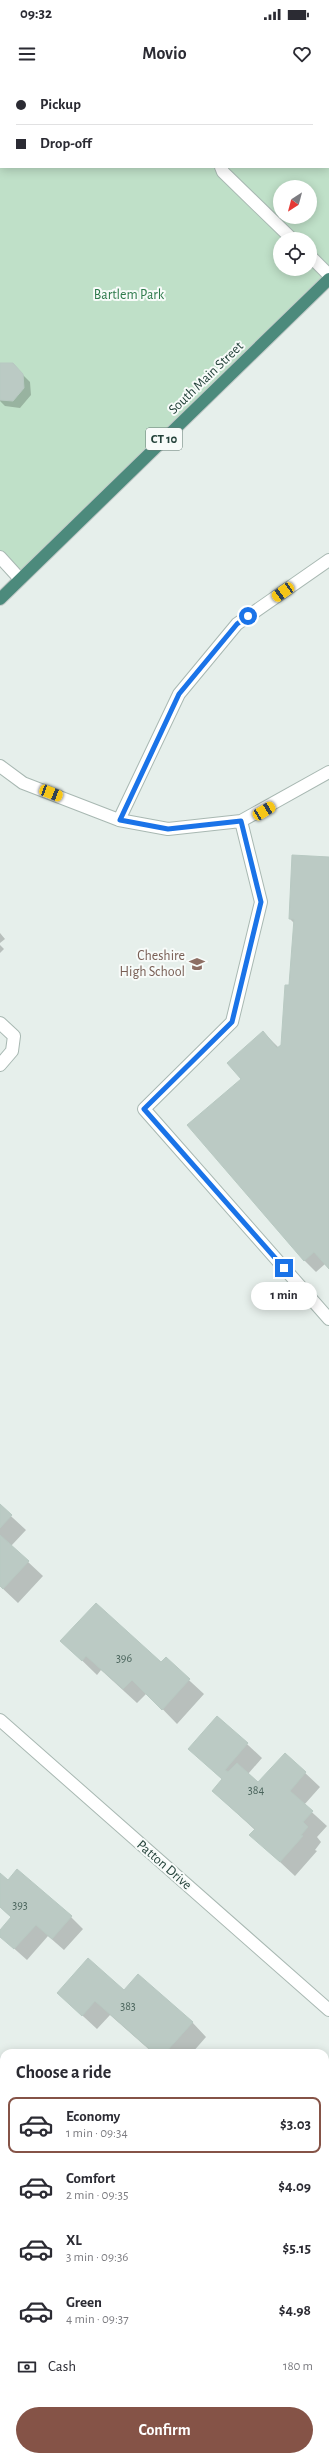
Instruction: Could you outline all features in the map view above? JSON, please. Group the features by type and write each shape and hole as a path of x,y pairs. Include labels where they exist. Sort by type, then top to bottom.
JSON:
{"highway":[{"name":"South Main Street","path":"0,600 329,279"}],"street":[{"path":"221,168 223,172 285,232"},
{"path":"317,263 329,275"},
{"path":"0,557 20,579"},
{"path":"120,820 179,694 237,624 329,560"},
{"path":"0,766 24,782 120,820 168,829 241,821 329,772"},
{"path":"241,821 261,902 232,1022 144,1109 329,1319"},
{"path":"0,1023 14,1036 12,1051 0,1065"},
{"name":"Patton Drive","path":"0,1720 329,2010"}],"green space":[{"name":"Bartlem Park","path":"0,168 329,168 329,279 20,579 0,552"}],"building":[{"path":"0,363 13,363 23,374 24,388 13,401 0,400"},
{"path":"292,855 329,857 329,1269 314,1252 304,1261 187,1125 241,1079 227,1063 263,1031 277,1048 281,1045 285,985 289,985 294,919 289,919"},
{"path":"0,1504 12,1515 0,1528"},
{"path":"0,1535 29,1561 3,1589 0,1586"},
{"path":"96,1603 161,1662 166,1657 190,1679 162,1710 132,1680 123,1689 86,1656 82,1661 60,1641"},
{"path":"217,1716 248,1743 225,1770 228,1772 237,1763 258,1782 285,1753 306,1772 290,1791 313,1811 303,1822 308,1827 301,1835 303,1836 280,1862 249,1835 255,1829 212,1791 222,1779 188,1749"},
{"path":"17,1869 72,1916 52,1939 36,1925 14,1949 0,1937 0,1930 11,1917 0,1907 0,1873 8,1880"},
{"path":"88,1958 124,1990 138,1974 193,2022 169,2049 149,2049 95,2001 82,2016 57,1993"}],"place":[{"name":"Cheshire High School","path":"197,964"}],"route":[{"path":"248,616 237,624 179,694 120,820 168,829 241,821 261,902 232,1022 144,1109 284,1268"}]}
